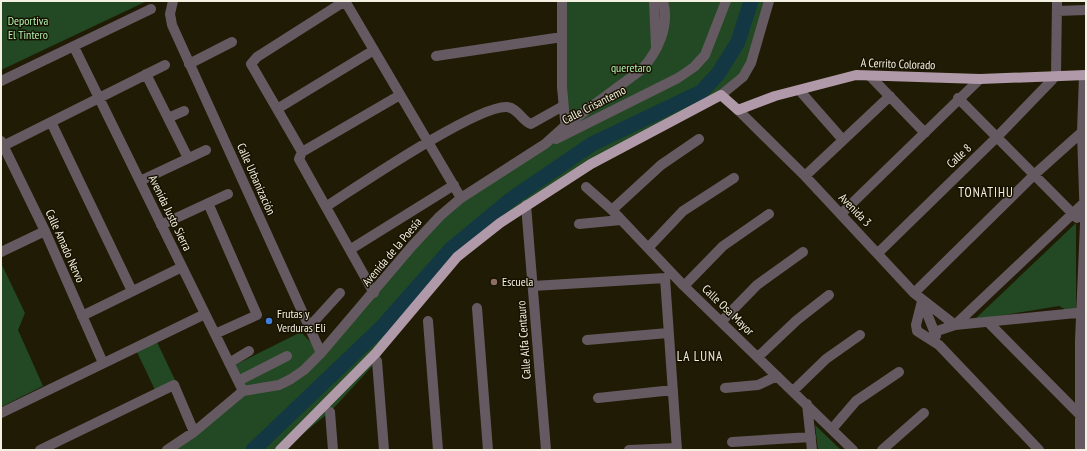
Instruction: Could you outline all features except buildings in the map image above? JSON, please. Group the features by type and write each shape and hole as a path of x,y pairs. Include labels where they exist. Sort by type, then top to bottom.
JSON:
{"main road":[{"name":"A Cerrito Colorado","path":"738,110 768,98 800,91 856,75 871,77 980,78 1085,75"},
{"path":"280,450 376,353 447,267 500,222 526,204 591,164 721,95 738,110"}],"street":[{"name":"Calle Urbanización","path":"173,1 170,14 172,25 321,353"},
{"path":"302,152 251,64 253,60 345,1 461,198"},
{"path":"562,1 563,106 566,130"},
{"path":"654,1 656,49"},
{"path":"566,130 641,70 650,61 662,36 666,20 663,1"},
{"name":"Calle Crisantemo","path":"566,130 678,78 694,67 705,56 726,1"},
{"path":"721,95 742,77 751,63 769,1"},
{"path":"1056,75 1057,6 1086,10"},
{"path":"1,81 151,9"},
{"path":"436,56 562,37"},
{"path":"189,64 232,42"},
{"name":"Avenida Justo Sierra","path":"74,47 243,391"},
{"path":"278,109 374,50"},
{"path":"2,143 51,122 165,65"},
{"path":"146,74 188,158"},
{"name":"Calle 8","path":"878,253 997,137 1056,75"},
{"path":"1080,450 1083,418 1085,197 1082,132 1085,75"},
{"path":"871,77 925,133"},
{"path":"841,214 980,78"},
{"path":"800,91 842,140"},
{"path":"374,293 327,206 299,159 302,152 400,95"},
{"path":"805,176 890,96"},
{"path":"958,98 1035,174 1072,214 1085,224"},
{"path":"327,206 428,143 476,117 498,108 513,108 531,124 563,106"},
{"name":"Avenida 3","path":"738,110 805,176 922,301 955,325"},
{"path":"168,118 184,111"},
{"path":"51,122 132,291"},
{"name":"Avenida de la Poesía","path":"243,391 266,388 291,380 321,353 374,293 412,246 440,216 461,198 566,130"},
{"path":"914,293 1035,174 1082,132"},
{"path":"612,210 660,166 699,139"},
{"name":"Calle Amado Nervo","path":"2,143 103,363"},
{"path":"140,181 206,150"},
{"path":"648,248 683,211 734,178"},
{"path":"351,249 454,185"},
{"name":"Calle Osa Mayor","path":"586,187 612,210 648,248 668,275 684,286 853,450"},
{"path":"161,225 228,194"},
{"path":"955,325 1072,214 1085,197"},
{"path":"208,203 257,315 215,334"},
{"name":"Calle Alfa Centauro","path":"526,204 546,450"},
{"path":"684,286 723,246 769,214"},
{"path":"579,224 621,220"},
{"path":"1,252 44,232"},
{"path":"721,322 756,285 803,252"},
{"path":"82,316 182,267"},
{"path":"533,286 668,275 668,333 677,449 629,450"},
{"path":"309,327 340,293"},
{"path":"758,357 797,320 829,295"},
{"path":"922,301 939,345"},
{"path":"922,301 916,328 922,336 939,345 1039,450"},
{"path":"477,308 488,450"},
{"path":"934,332 955,325 1084,312"},
{"path":"1,413 205,314"},
{"path":"428,320 438,450"},
{"path":"988,322 1083,418"},
{"path":"587,340 668,333"},
{"path":"793,391 826,359 860,335"},
{"path":"229,363 249,352"},
{"path":"238,381 287,356"},
{"path":"377,361 384,450"},
{"path":"832,429 856,401 899,372"},
{"path":"725,388 758,385 777,376"},
{"path":"40,450 174,385 194,432"},
{"path":"598,398 673,390"},
{"path":"167,450 194,432 243,391"},
{"path":"807,404 812,450"},
{"path":"330,412 333,450"},
{"path":"882,450 924,413"},
{"path":"732,442 811,437"}],"green space":[{"name":"Deportiva El Tintero","path":"1,1 147,1 1,70"},
{"name":"queretaro","path":"564,1 769,1 743,77 591,164 457,257 411,309 377,361 330,412 282,450 166,450 243,391 231,367 301,332 321,353 461,198 565,126"},
{"path":"1076,223 1076,315 1059,306 974,320"},
{"path":"1,263 25,313 18,330 43,386 1,407"},
{"path":"156,340 176,382 156,392 136,350"},
{"path":"815,425 841,450 818,450"}],"waterway":[{"path":"253,450 382,327 451,249 510,200 592,144 701,92 718,74 738,42 751,1"}],"place":[{"name":"Escuela","path":"494,282"},
{"name":"Frutas y Verduras Eli","path":"269,321"}],"district":[{"name":"TONATIHU","path":"986,192"},
{"name":"LA LUNA","path":"700,356"}]}
